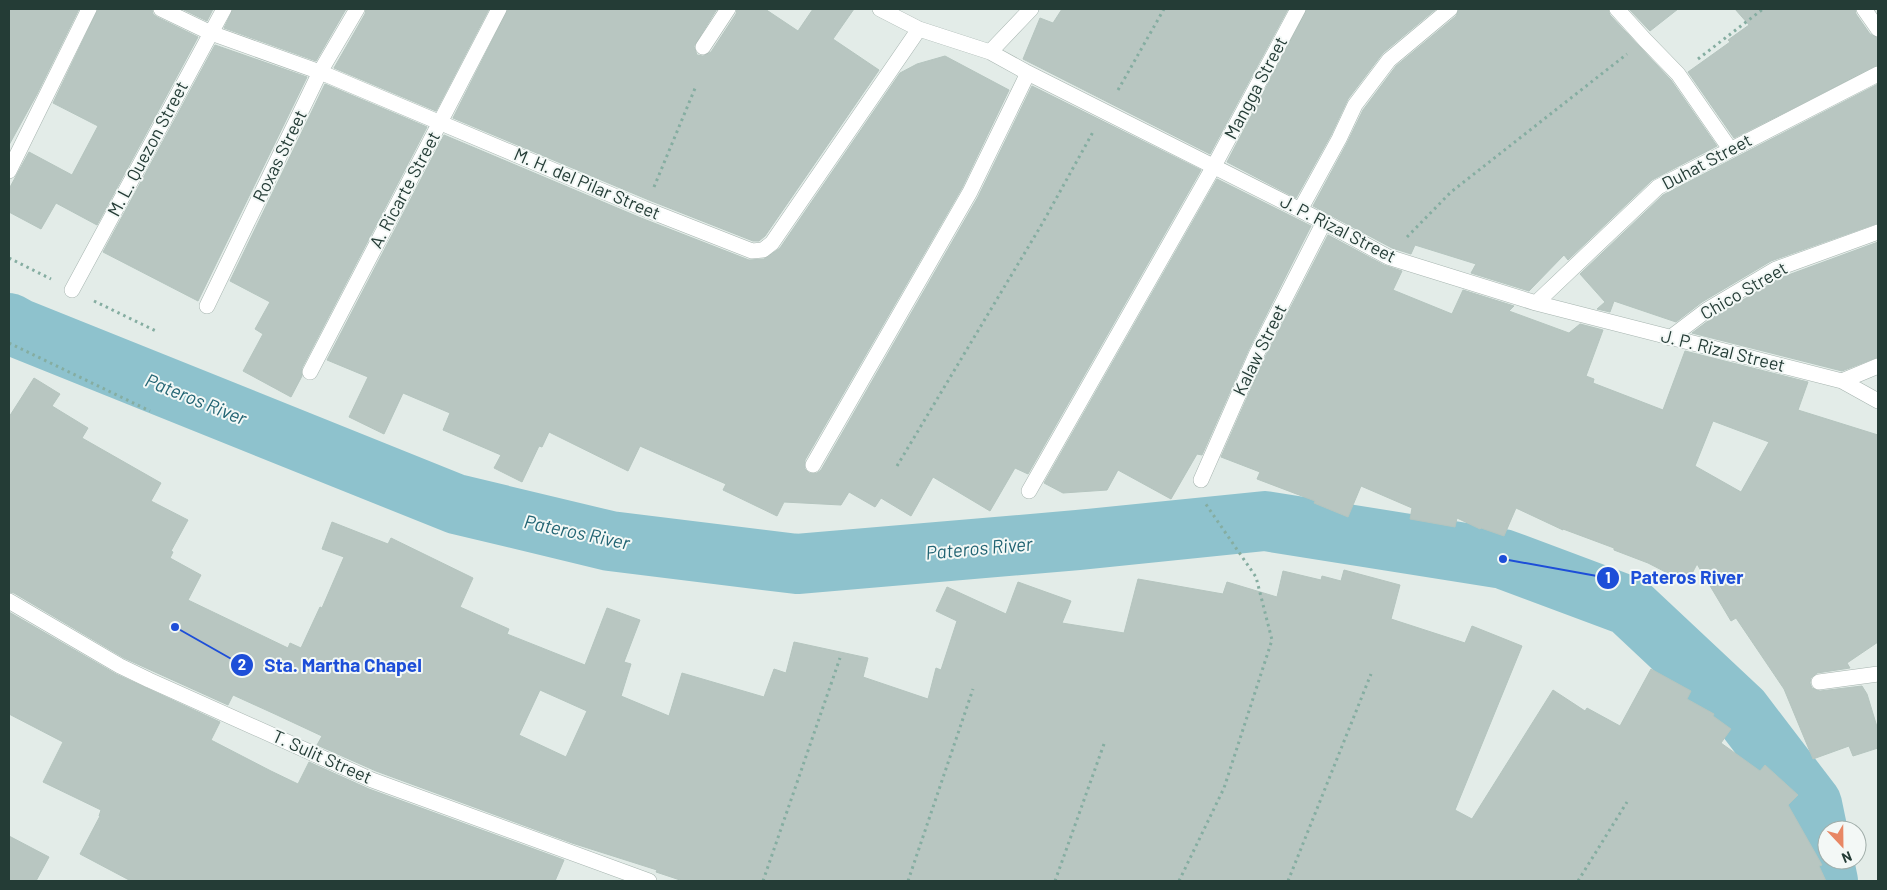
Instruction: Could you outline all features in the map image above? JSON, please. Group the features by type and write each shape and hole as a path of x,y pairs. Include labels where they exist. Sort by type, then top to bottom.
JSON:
{"street":[{"path":"9,171 89,9"},
{"name":"M. H. del Pilar Street","path":"161,9 211,33 320,72 645,209 752,251 763,250 772,244 919,29"},
{"name":"M. L. Quezon Street","path":"72,290 224,9"},
{"name":"Roxas Street","path":"207,306 320,72 357,9"},
{"name":"A. Ricarte Street","path":"310,372 499,9"},
{"path":"703,48 728,9"},
{"name":"J. P. Rizal Street","path":"880,9 919,29 990,52 1324,222 1388,257 1536,303 1842,381 1878,401"},
{"path":"990,52 1031,9"},
{"name":"Mangga Street","path":"1029,490 1214,166 1298,9"},
{"path":"1300,210 1339,139 1355,105 1389,60 1450,9"},
{"path":"1617,9 1678,74 1730,149"},
{"path":"1864,9 1878,29"},
{"path":"813,465 970,192 1028,73"},
{"name":"Duhat Street","path":"1536,303 1658,187 1878,74"},
{"name":"Kalaw Street","path":"1201,480 1256,355 1324,222"},
{"name":"Chico Street","path":"1670,338 1706,310 1776,269 1878,232"},
{"path":"1842,381 1878,366"},
{"name":"T. Sulit Street","path":"9,601 120,666 372,780 649,881"},
{"path":"1819,682 1878,674"}],"path":[{"path":"897,466 1042,224 1164,9"},
{"path":"1678,74 1763,9"},
{"path":"1388,257 1451,192 1645,40"},
{"path":"645,209 696,86"},
{"path":"9,343 150,411"},
{"path":"1179,881 1224,788 1272,640 1256,577 1203,499"},
{"path":"762,881 840,658"},
{"path":"1288,881 1371,674"},
{"path":"908,881 973,689"},
{"path":"1055,881 1104,744"},
{"path":"1578,881 1627,802"}],"building":[{"path":"9,9 79,9 37,94 9,145"},
{"path":"98,9 152,9 153,14 157,17 198,37 97,225 56,203 41,229 9,212 9,189 29,152 72,175 98,126 53,103"},
{"path":"182,9 213,9 207,21"},
{"path":"233,9 346,9 316,61 224,28"},
{"path":"366,9 489,9 436,111 334,68 365,14"},
{"path":"508,9 717,9 694,46 697,55 703,56 711,52 736,14 737,9 765,9 798,31 813,9 854,9 833,39 879,70 765,236 759,241 753,241 649,200 453,118"},
{"path":"1062,9 1288,9 1210,154 1023,59 1040,18 1053,23"},
{"path":"1307,9 1436,9 1383,53 1348,99 1331,135 1296,198 1227,162"},
{"path":"1459,9 1608,9 1610,15 1671,80 1717,146 1652,180 1568,260 1564,255 1529,291 1471,273 1476,264 1415,245 1411,254 1392,248 1313,206 1363,110 1396,66 1456,16"},
{"path":"1629,9 1678,9 1650,31"},
{"path":"1735,9 1855,9 1856,14 1870,34 1878,38 1878,65 1734,138 1688,72 1730,42 1728,40 1749,25"},
{"path":"215,45 307,77 198,301 103,252"},
{"path":"945,56 1009,90 962,188 805,460 805,469 809,473 817,473 821,470 978,197 1032,86 1201,170 1028,474 1015,468 990,511 933,477 911,516 881,498 875,507 849,492 841,505 784,502 777,516 723,490 726,484 640,446 628,471 549,432 542,447 539,446 522,482 494,468 501,455 443,430 450,413 403,393 384,434 349,417 368,377 327,360 444,135 641,218 749,260 764,259 780,248 900,73 917,64"},
{"path":"325,84 427,127 302,368 302,376 291,397 243,371 263,334 255,329 270,302 230,281"},
{"path":"1878,84 1878,223 1771,261 1702,302 1676,322 1614,301 1610,312 1597,309 1605,302 1580,274 1663,195"},
{"path":"1217,179 1311,226 1248,351 1202,455 1197,454 1171,499 1118,470 1107,490 1063,493 1044,483"},
{"path":"1328,235 1384,265 1402,271 1393,290 1452,314 1463,290 1514,306 1509,311 1569,333 1580,324 1603,330 1586,376 1594,379 1593,383 1663,410 1685,351 1808,382 1798,410 1878,435 1878,642 1847,663 1850,668 1817,673 1811,678 1810,683 1812,688 1820,691 1862,686 1867,694 1878,730 1878,748 1853,756 1849,746 1813,759 1784,689 1736,618 1731,621 1697,564 1687,583 1648,563 1614,550 1614,548 1563,530 1516,508 1504,536 1480,529 1457,518 1455,527 1410,519 1412,508 1361,486 1348,517 1314,503 1315,501 1257,479 1260,472 1221,457 1264,359","holes":["1713,421 1769,442 1741,492 1695,466"]},
{"path":"1878,242 1878,357 1842,371 1692,333 1712,318 1780,278"},
{"path":"34,378 60,394 52,406 88,428 82,438 161,483 151,501 188,520 171,551 173,552 170,558 201,575 188,600 288,648 290,643 301,648 320,607 322,608 344,557 322,549 332,522 388,544 391,538 473,578 460,607 509,629 507,634 585,665 607,608 640,620 624,662 631,664 621,696 669,716 682,673 764,697 774,669 786,673 794,642 868,658 863,677 928,699 936,668 941,670 957,621 936,611 947,587 1006,614 1018,582 1071,601 1062,623 1124,633 1138,579 1223,594 1227,582 1277,597 1283,571 1321,580 1322,576 1341,581 1344,570 1400,585 1391,619 1465,643 1472,626 1522,646 1455,810 1472,819 1553,690 1585,711 1587,708 1620,726 1651,669 1691,691 1687,699 1714,714 1713,716 1731,729 1721,743 1760,771 1765,765 1798,795 1788,805 1817,856 1817,870 1821,870 1826,881 683,881 656,872 657,870 572,843 376,771 317,745 322,736 233,695 228,705 124,658 14,593 9,592 9,417","holes":["540,690 587,711 566,757 519,735"]},
{"path":"9,612 116,674 220,722 211,740 271,771 298,784 309,762 369,789 564,860 555,881 131,881 80,854 100,816 101,810 43,782 63,742 9,714"},
{"path":"9,836 49,857 36,881 9,881"}],"waterway":[{"name":"Pateros River","path":"9,323 456,504 610,541 797,564 1078,540 1265,521 1503,559 1629,606 1741,711 1812,804 1828,881"}],"place":[{"name":"Pateros River","path":"1503,559"},
{"name":"Sta. Martha Chapel","path":"175,627"}]}
